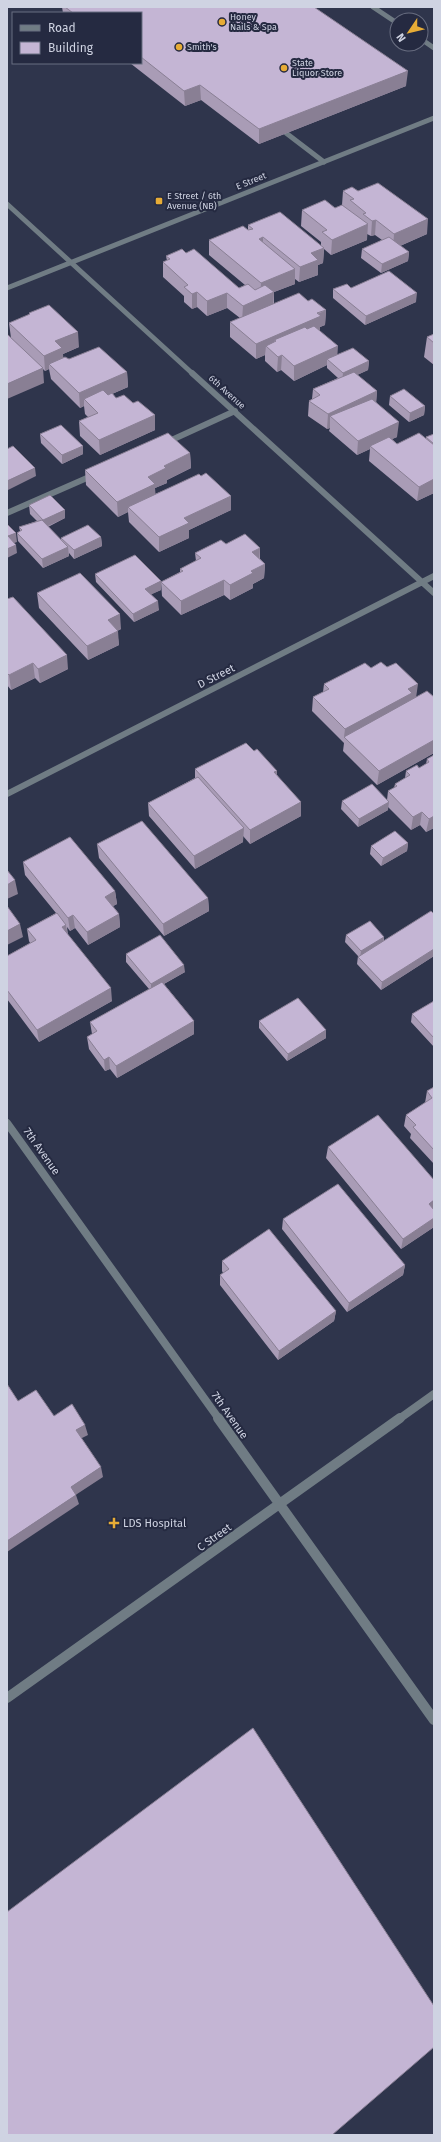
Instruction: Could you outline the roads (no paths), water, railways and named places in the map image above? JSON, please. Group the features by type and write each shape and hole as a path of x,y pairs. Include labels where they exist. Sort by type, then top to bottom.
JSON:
{"street":[{"path":"373,7 389,18"},
{"name":"E Street","path":"7,288 434,118"},
{"path":"286,133 324,162"},
{"name":"6th Avenue","path":"7,204 434,593"},
{"path":"160,446 234,411"},
{"path":"7,513 102,471"},
{"name":"D Street","path":"7,794 434,576"},
{"name":"7th Avenue","path":"7,1123 434,1720"},
{"name":"C Street","path":"7,1698 434,1394"}],"place":[{"name":"Honey Nails & Spa","path":"222,22"},
{"name":"Smith's","path":"179,47"},
{"name":"State Liquor Store","path":"284,68"},
{"name":"E Street / 6th Avenue (NB)","path":"159,201"},
{"name":"LDS Hospital","path":"114,1523"}]}
